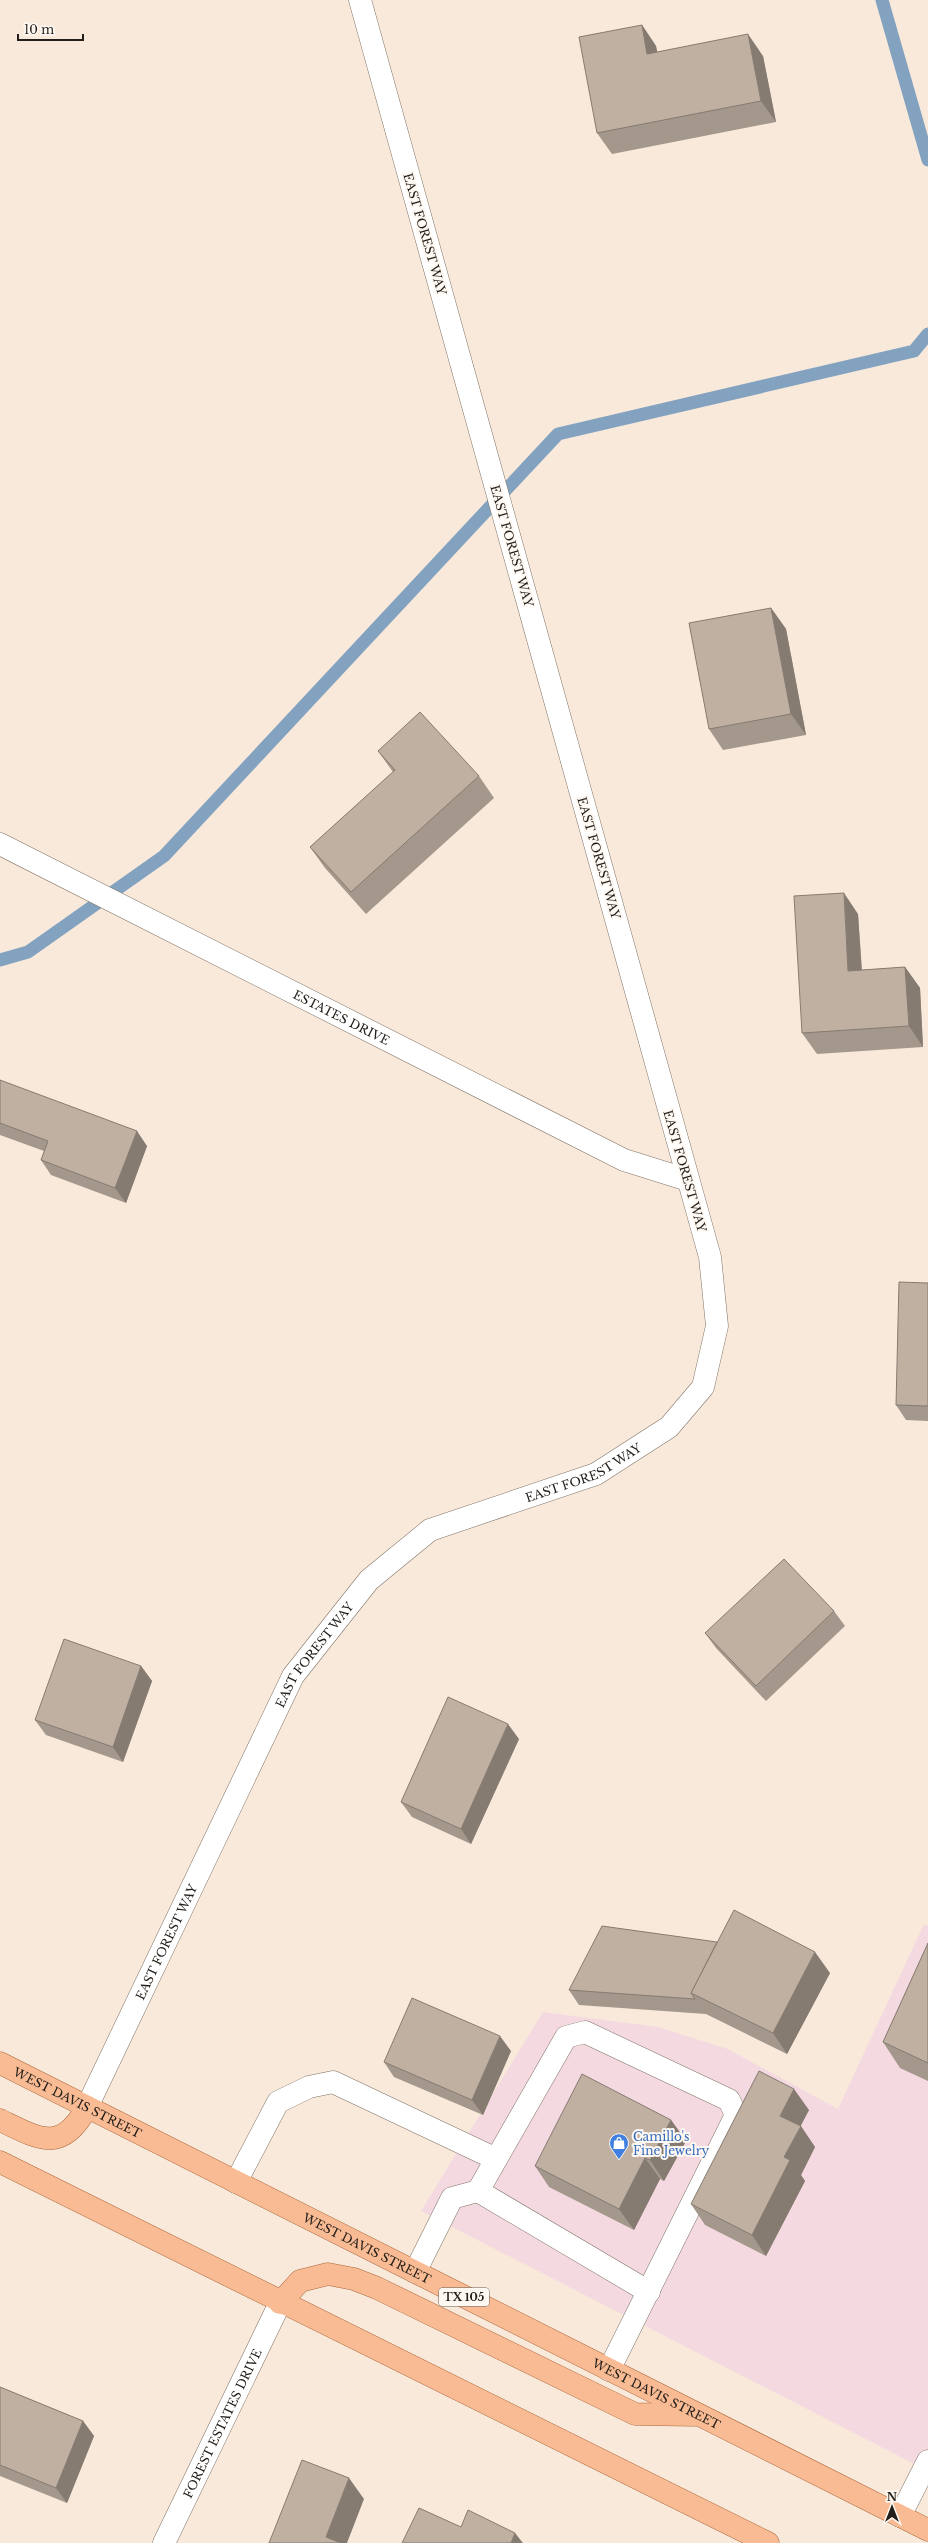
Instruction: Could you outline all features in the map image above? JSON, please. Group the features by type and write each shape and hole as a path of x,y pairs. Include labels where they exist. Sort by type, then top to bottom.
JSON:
{"main road":[{"name":"WEST DAVIS STREET","path":"0,2063 928,2530"},
{"path":"0,2120 35,2138 50,2139 66,2134 78,2123 87,2107"},
{"path":"0,2162 280,2303 768,2543"},
{"path":"280,2303 300,2282 328,2274 354,2279 377,2288 635,2414 700,2415"}],"street":[{"name":"EAST FOREST WAY","path":"87,2107 294,1676 369,1580 430,1530 596,1474 669,1427 703,1387 717,1326 710,1257 360,0"},
{"name":"ESTATES DRIVE","path":"0,844 224,956 624,1160 688,1180"},
{"path":"415,2272 452,2198 478,2190 566,2037 585,2032 729,2100 736,2115 650,2292 609,2370"},
{"path":"236,2182 278,2102 309,2087 333,2082 496,2159"},
{"path":"478,2190 650,2292"},
{"name":"FOREST ESTATES DRIVE","path":"164,2543 280,2303"},
{"path":"900,2516 928,2461"}],"shaded area":[{"path":"928,1925 928,2471 421,2211 543,2012 658,2027 728,2049 838,2109 923,1926"}],"building":[{"path":"642,25 647,54 748,34 761,101 597,133 579,37"},
{"path":"771,608 791,714 709,729 689,623"},
{"path":"420,712 479,776 351,892 310,847 395,770 378,751"},
{"path":"844,893 848,971 905,967 909,1026 802,1033 794,896"},
{"path":"0,1080 137,1131 115,1188 41,1160 48,1141 0,1123"},
{"path":"899,1282 928,1283 928,1406 896,1405"},
{"path":"784,1559 834,1611 756,1686 705,1633"},
{"path":"64,1639 141,1666 113,1747 35,1720"},
{"path":"448,1697 508,1724 461,1829 401,1802"},
{"path":"734,1910 815,1952 773,2033 691,1993"},
{"path":"602,1926 717,1942 691,1993 695,1999 569,1990"},
{"path":"928,1943 928,2063 883,2042"},
{"path":"412,1998 500,2036 472,2100 384,2062"},
{"path":"759,2071 794,2089 780,2116 801,2126 784,2157 790,2160 752,2235 691,2204"},
{"name":"Camillo's Fine Jewelry","path":"582,2074 671,2120 650,2160 645,2158 619,2209 535,2166"},
{"path":"0,2387 83,2421 56,2488 0,2465"},
{"path":"302,2460 349,2478 326,2537 341,2543 269,2543"},
{"path":"419,2508 461,2527 468,2510 515,2533 511,2543 402,2543"}],"waterway":[{"path":"882,0 928,160"},
{"path":"0,960 28,952 164,856 558,434 914,351 928,334"}],"place":[{"name":"Camillo's Fine Jewelry","path":"619,2160"}]}
